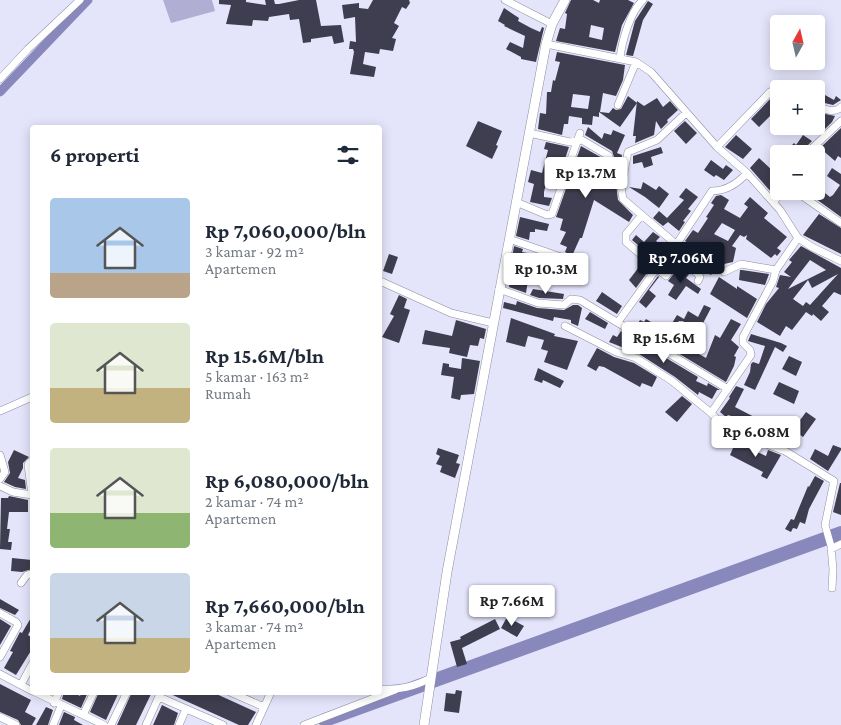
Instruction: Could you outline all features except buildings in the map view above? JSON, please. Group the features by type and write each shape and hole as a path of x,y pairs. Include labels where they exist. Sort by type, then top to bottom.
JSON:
{"street":[{"path":"0,79 28,49 80,0"},
{"path":"505,0 552,24"},
{"path":"424,725 447,572 546,44 552,24 565,0"},
{"path":"620,58 631,21 643,0"},
{"path":"546,44 636,62 651,72 717,147 747,173 774,202 798,238 841,261"},
{"path":"618,104 636,62"},
{"path":"717,147 770,92"},
{"path":"833,111 841,107"},
{"path":"825,109 841,116"},
{"path":"677,245 623,199 621,187 630,150 657,140 686,113"},
{"path":"816,145 841,121"},
{"path":"529,133 570,142 578,137"},
{"path":"578,137 609,156 610,163 614,166 625,168"},
{"path":"516,202 551,215 578,137"},
{"path":"698,281 700,277 698,273 678,260 675,252 677,245 712,191 722,191 740,180 747,173"},
{"path":"808,200 841,223"},
{"path":"642,215 626,234 626,242 666,276 678,260"},
{"path":"711,414 751,355 750,350 743,342 744,337 776,270 798,238"},
{"path":"509,239 561,257"},
{"path":"724,272 741,264 776,270"},
{"path":"618,322 657,268"},
{"path":"382,282 451,313 493,323"},
{"path":"499,289 538,303 564,305 568,300 575,298 728,389"},
{"path":"565,326 616,352 636,358 672,381 726,429 785,451 834,481 825,524 831,547 832,588"},
{"path":"660,348 681,326"},
{"path":"0,411 30,399"},
{"path":"0,455 5,472 0,479"},
{"path":"30,463 28,465 30,480"},
{"path":"0,486 13,492 30,495"},
{"path":"831,547 841,544"},
{"path":"21,583 24,578 30,575"},
{"path":"0,613 18,625 2,649 0,657"},
{"path":"21,685 30,668"},
{"path":"0,674 30,690"},
{"path":"382,695 394,690 412,687 431,679"},
{"path":"382,688 394,690"},
{"path":"40,695 104,725"},
{"path":"53,725 59,695"},
{"path":"84,715 93,695"},
{"path":"111,725 126,695"},
{"path":"146,725 160,695 213,723 223,725"},
{"path":"237,695 264,707"},
{"path":"256,725 270,695"},
{"path":"304,725 381,695"},
{"path":"179,725 186,709"},
{"path":"0,717 16,725"}],"shaded area":[{"path":"163,0 212,0 215,11 171,23"}],"waterway":[{"path":"0,92 88,0"},
{"path":"325,720 841,533"}]}
